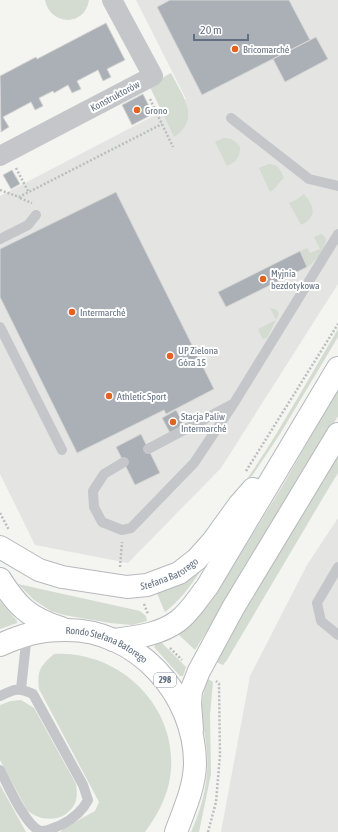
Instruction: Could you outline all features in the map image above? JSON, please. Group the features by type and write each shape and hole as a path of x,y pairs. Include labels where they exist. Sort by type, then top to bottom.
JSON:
{"main road":[{"name":"Stefana Batorego","path":"113,640 148,635 158,632 178,621 190,609 207,587 338,368"},
{"path":"193,739 190,703 191,691 199,671 234,608 338,434"},
{"name":"Stefana Batorego","path":"0,547 39,570 62,577 127,586 147,585 179,573 201,554 213,541 239,505 291,447"},
{"name":"298","path":"0,579 19,605 35,618 66,629"},
{"name":"Rondo Stefana Batorego","path":"0,645 26,634 66,629 90,633 113,640 134,651 158,671 176,695 187,716 193,739 195,766 191,793 176,832"}],"street":[{"name":"Konstruktorów","path":"4,154 153,76 112,0"}],"lane":[{"path":"231,118 309,179 338,186"},
{"path":"0,239 28,225 36,214"},
{"path":"124,462 104,474 93,491 94,507 102,522 122,530 131,528 194,463 234,403 338,234"},
{"path":"0,327 62,450"},
{"path":"148,449 234,403"},
{"path":"338,567 317,603 321,621 338,635"},
{"path":"21,689 26,634"},
{"path":"0,696 12,690 21,689 33,694 83,785 88,800 83,810 68,821 45,832 40,831 32,826 26,818 0,770"}],"path":[{"path":"142,82 174,147"},
{"path":"0,190 19,197 29,193 162,124"},
{"path":"4,154 29,193"},
{"path":"120,563 122,549"},
{"path":"167,645 183,661"},
{"path":"208,832 216,802 220,755 219,684 214,680"}],"shaded area":[{"path":"45,0 89,0 86,9 81,15 75,19 67,20 60,19 53,15 48,9"},
{"path":"136,0 338,0 338,284 221,468 128,563 35,545 0,474 0,196 186,99"},
{"path":"171,73 184,98 188,115 187,122 182,130 174,137 149,85"},
{"path":"223,138 233,140 240,147 237,159 227,166 215,142"},
{"path":"269,164 275,165 279,168 284,178 270,192 259,168"},
{"path":"304,194 313,211 310,218 301,225 289,203"},
{"path":"321,234 326,238 326,242 317,259 307,267 300,251 307,248 310,253 320,249 314,237"},
{"path":"270,308 277,310 279,314 276,320"},
{"path":"276,320 267,338 263,339 258,329"},
{"path":"338,329 338,337 280,434 210,539 171,567 197,542 242,486 283,423"},
{"path":"338,389 338,416 279,516 195,650 178,634 196,620 210,603 283,485"},
{"path":"338,456 338,473 227,660 223,665 216,662 222,647"},
{"path":"338,518 338,832 221,832 250,676 307,565"},
{"path":"205,565 182,596 165,612 155,589"},
{"path":"18,584 140,611 146,616 147,621 132,625 110,623 64,615 51,611 34,600"},
{"path":"0,601 17,621 17,623 0,629"},
{"path":"161,642 186,667 183,676 180,676 154,647 156,644"},
{"path":"54,654 79,656 103,663 125,675 143,691 157,710 167,733 171,757 169,783 160,809 145,832 60,832 66,827 95,811 99,802 39,689 40,669"},
{"path":"208,679 213,682 210,715 211,774 199,832 191,832 206,784 207,754 202,717 202,700"},
{"path":"21,700 34,708 76,784 77,796 74,805 67,813 56,818 44,818 32,814 27,810 0,760 0,705 11,701"},
{"path":"0,785 26,832 0,832"}],"building":[{"name":"Bricomarché","path":"170,0 289,0 310,40 202,95 157,7"},
{"path":"106,23 125,60 107,69 111,77 103,81 98,70 77,81 81,89 72,93 68,85 54,93 53,91 39,98 43,106 35,110 31,102 3,117 9,127 1,132 0,76 36,57 37,59"},
{"path":"316,37 328,59 285,82 273,59"},
{"name":"Grono","path":"143,94 153,114 132,125 122,105"},
{"path":"12,170 20,184 11,189 3,175"},
{"path":"116,192 214,389 166,414 164,410 77,453 0,297 0,249"},
{"name":"Myjnia bezdotykowa","path":"300,251 307,267 226,307 218,292"},
{"name":"Stacja Paliw Intermarché","path":"176,410 184,425 170,433 162,418"},
{"path":"141,434 160,473 135,485 116,447"}],"place":[{"name":"Bricomarché","path":"235,49"},
{"name":"Grono","path":"137,110"},
{"name":"Myjnia bezdotykowa","path":"263,279"},
{"name":"Intermarché","path":"72,312"},
{"name":"UP Zielona Góra 15","path":"170,356"},
{"name":"Athletic Sport","path":"109,396"},
{"name":"Stacja Paliw Intermarché","path":"173,422"}]}
